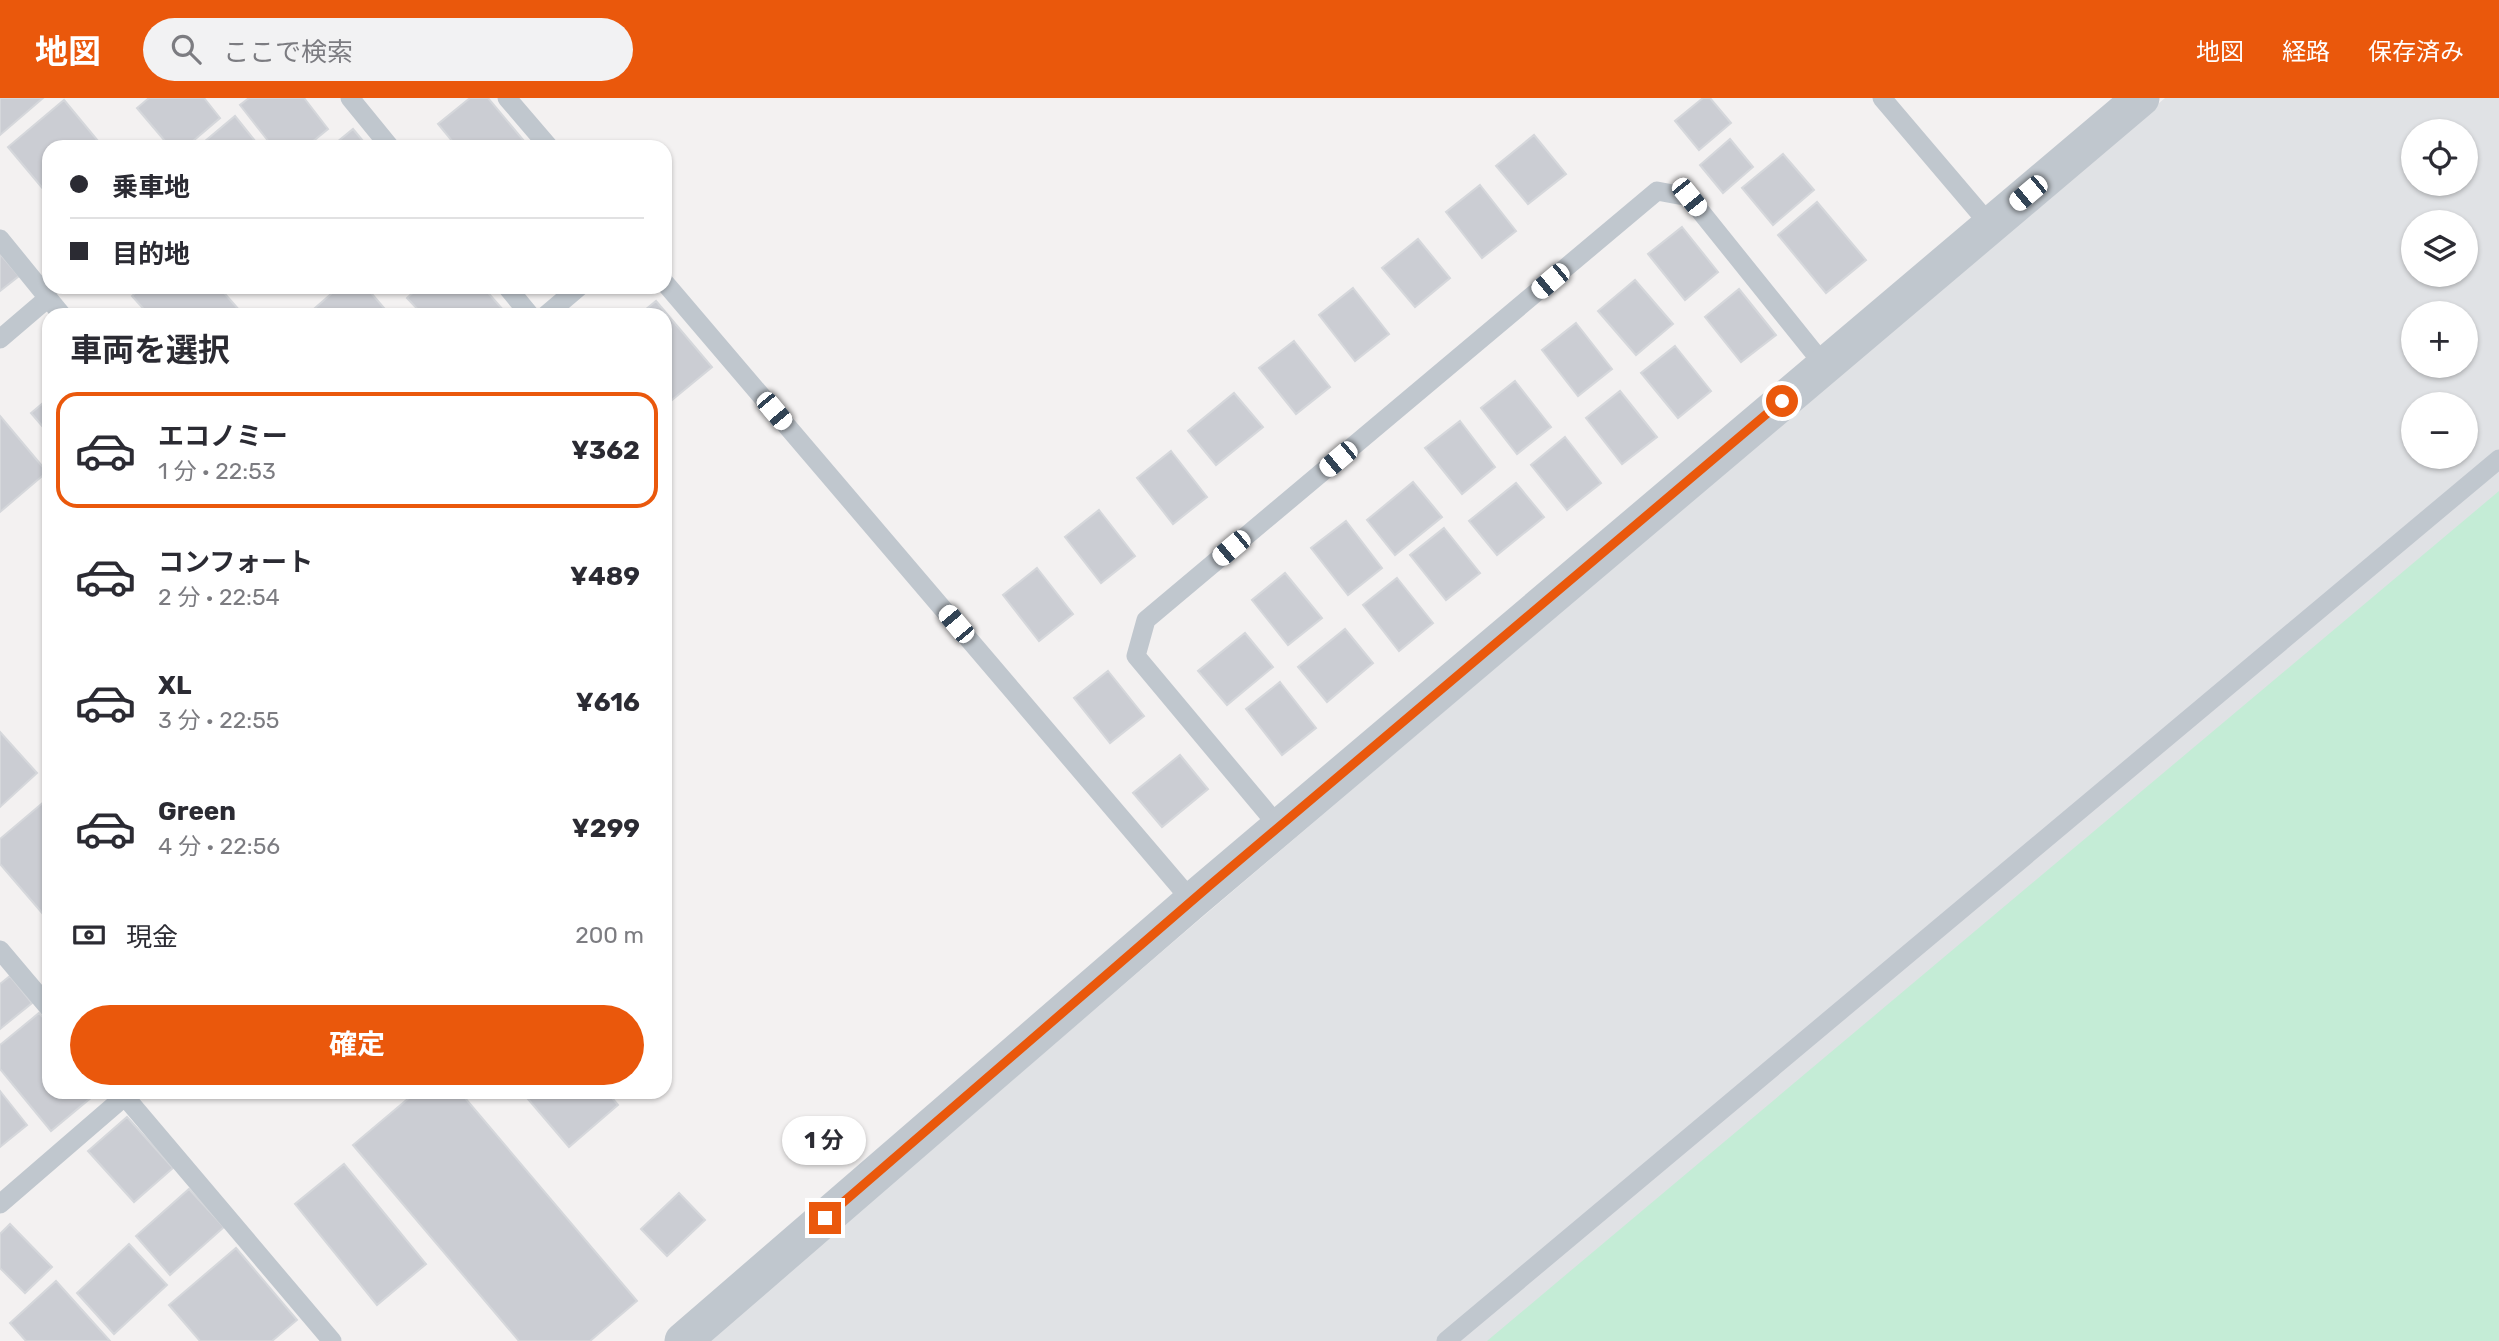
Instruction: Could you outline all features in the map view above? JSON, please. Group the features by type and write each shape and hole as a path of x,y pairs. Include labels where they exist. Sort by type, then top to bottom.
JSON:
{"street":[{"path":"683,1341 1192,901 2141,98"}],"lane":[{"path":"350,98 384,140"},
{"path":"507,98 543,140"},
{"path":"1882,98 1990,225"},
{"path":"1279,827 1136,656 1146,620 1156,611 1657,191 1689,197 1824,365"},
{"path":"0,239 42,291"},
{"path":"672,291 1192,901"},
{"path":"45,294 56,308"},
{"path":"513,294 524,308"},
{"path":"554,308 571,294"},
{"path":"0,338 48,298"},
{"path":"1446,1341 2499,458"},
{"path":"0,950 42,1000"},
{"path":"0,1204 116,1099"},
{"path":"126,1099 332,1341"}],"shaded area":[{"path":"2165,98 2499,98 2499,1341 709,1341 1186,931"}],"green space":[{"path":"2499,491 2499,1341 1487,1341"}],"building":[{"path":"0,98 43,98 0,135"},
{"path":"149,98 204,98 220,118 194,140 164,140 137,108"},
{"path":"249,98 304,98 328,129 315,140 268,140 240,105"},
{"path":"470,98 488,98 523,140 451,140 438,124"},
{"path":"1703,98 1710,98 1731,123 1699,150 1675,121"},
{"path":"64,100 97,140 42,140 42,188 8,147"},
{"path":"235,116 254,140 206,140"},
{"path":"353,129 362,140 340,140"},
{"path":"1534,135 1566,174 1528,204 1496,166"},
{"path":"1730,139 1753,167 1723,193 1700,165"},
{"path":"1783,154 1814,190 1773,225 1742,188"},
{"path":"1480,185 1516,231 1482,258 1446,212"},
{"path":"1817,202 1866,260 1826,293 1778,235"},
{"path":"1682,227 1718,272 1685,300 1648,254"},
{"path":"1418,239 1450,278 1415,307 1382,268"},
{"path":"0,254 19,276 0,291"},
{"path":"1635,280 1673,324 1636,355 1598,311"},
{"path":"1353,288 1389,334 1355,361 1319,315"},
{"path":"1739,289 1776,335 1741,362 1705,317"},
{"path":"225,294 237,308 143,308 132,296"},
{"path":"331,294 372,294 384,308 315,308"},
{"path":"411,294 489,294 501,308 416,308 407,298"},
{"path":"656,301 662,308 648,308"},
{"path":"672,320 712,367 672,400"},
{"path":"1576,323 1612,369 1578,396 1542,350"},
{"path":"1294,341 1330,387 1296,414 1259,368"},
{"path":"1675,346 1711,391 1678,418 1641,373"},
{"path":"1515,381 1551,427 1517,454 1481,408"},
{"path":"1620,391 1657,437 1622,464 1586,418"},
{"path":"1234,393 1263,427 1216,465 1188,431"},
{"path":"42,404 42,426 31,413"},
{"path":"0,416 42,466 42,476 0,512"},
{"path":"1460,421 1495,467 1462,494 1425,448"},
{"path":"1565,437 1601,483 1567,510 1531,465"},
{"path":"1171,451 1207,497 1173,524 1137,478"},
{"path":"1413,482 1442,517 1395,555 1367,520"},
{"path":"1516,483 1544,517 1497,555 1469,521"},
{"path":"1099,510 1135,556 1101,583 1065,537"},
{"path":"1346,521 1382,568 1348,595 1311,548"},
{"path":"1444,528 1480,573 1446,600 1410,555"},
{"path":"1037,568 1073,614 1039,641 1003,595"},
{"path":"1285,573 1322,618 1288,645 1252,600"},
{"path":"1397,578 1433,623 1399,651 1363,605"},
{"path":"1345,629 1373,663 1327,702 1298,667"},
{"path":"1245,633 1273,667 1227,705 1198,671"},
{"path":"1108,671 1144,716 1110,743 1074,698"},
{"path":"1280,682 1316,728 1282,755 1246,709"},
{"path":"0,732 37,773 0,807"},
{"path":"1180,755 1208,789 1162,827 1133,793"},
{"path":"42,803 42,913 0,864 0,839"},
{"path":"10,976 32,1003 0,1029 0,984"},
{"path":"39,1013 42,1016 42,1099 90,1099 51,1131 0,1069 0,1045"},
{"path":"0,1091 27,1125 0,1147"},
{"path":"408,1099 466,1099 637,1301 590,1341 519,1341 353,1145"},
{"path":"528,1099 613,1099 618,1105 569,1147"},
{"path":"127,1117 173,1168 134,1202 88,1151"},
{"path":"344,1164 426,1264 377,1305 295,1204"},
{"path":"189,1189 224,1227 170,1275 136,1236"},
{"path":"679,1193 705,1220 667,1256 641,1229"},
{"path":"10,1224 52,1267 25,1293 0,1268 0,1234"},
{"path":"129,1244 167,1285 114,1334 77,1293"},
{"path":"236,1248 297,1320 272,1341 200,1341 169,1305"},
{"path":"56,1281 110,1341 26,1341 10,1323"}],"route":[{"path":"825,1218 1209,886 1782,401"}]}
